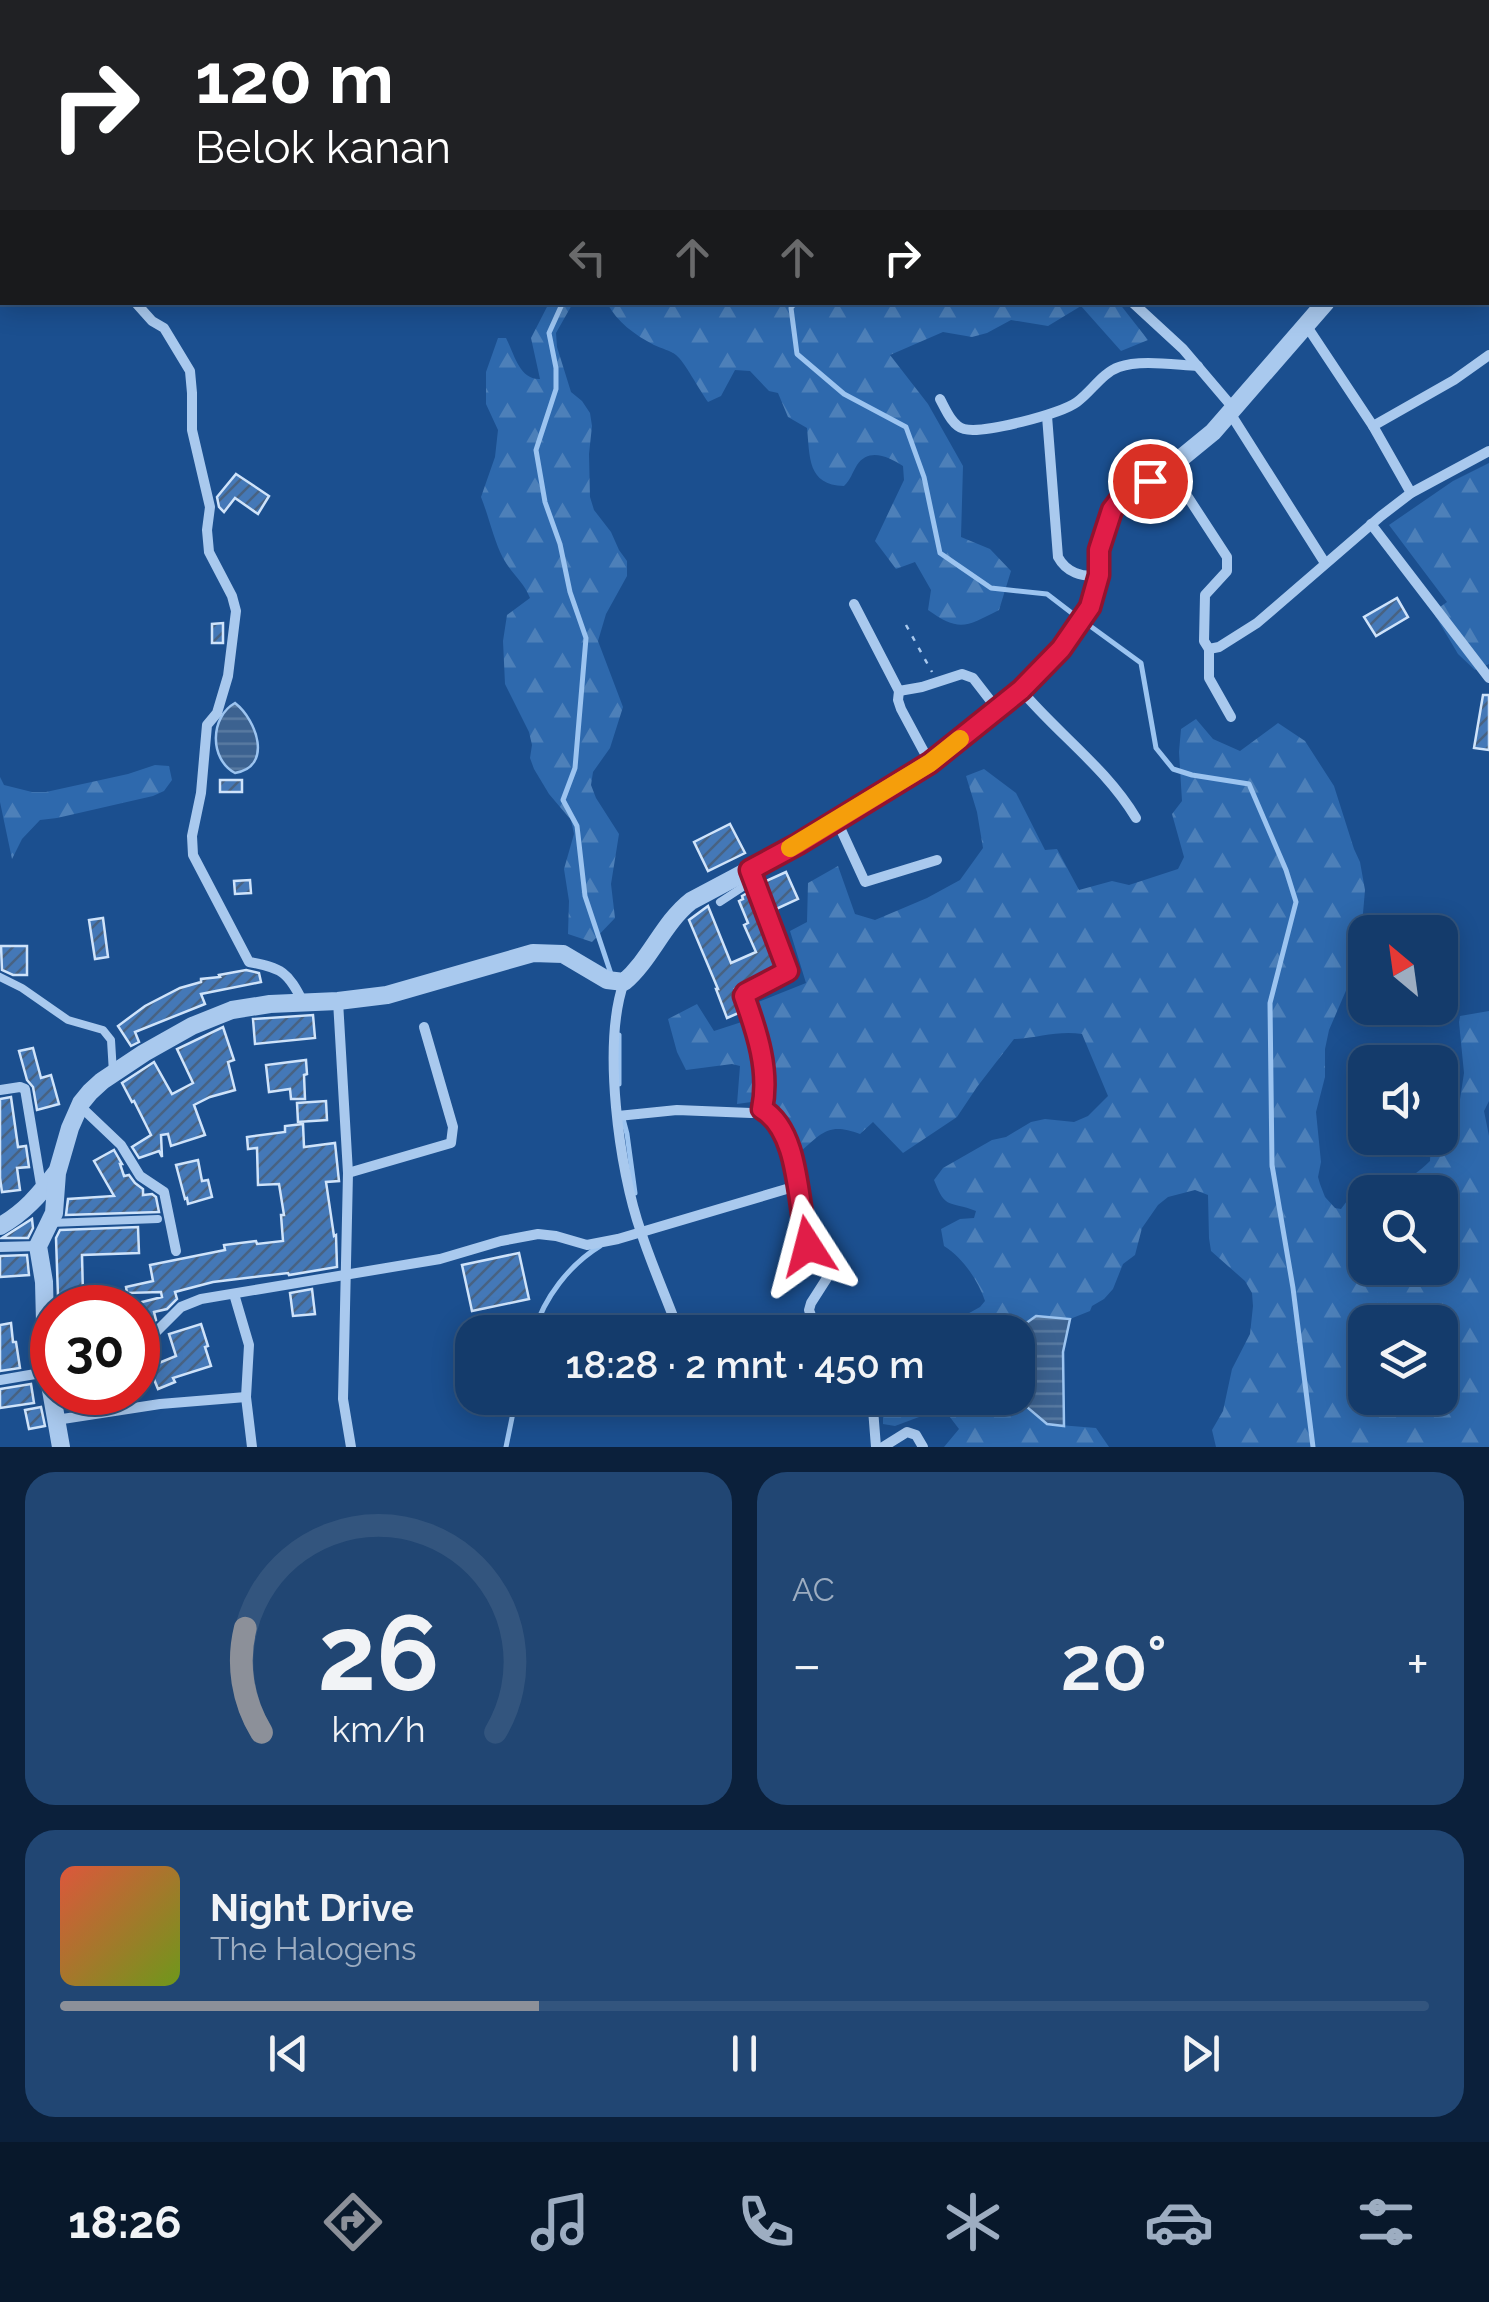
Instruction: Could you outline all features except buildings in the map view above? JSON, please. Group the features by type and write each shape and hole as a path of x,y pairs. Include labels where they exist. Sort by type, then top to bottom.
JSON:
{"street":[{"path":"138,305 152,322 164,328 190,370 192,430 210,506 209,552 236,611 228,676 217,713 207,726 201,793 192,836 193,855 248,962 282,970 304,1002"},
{"path":"1135,305 1184,349 1232,411 1325,563"},
{"path":"618,982 640,967 682,908 930,763 1021,690 1061,649 1090,607 1099,575 1099,550 1112,510 1128,489 1150,481 1192,450 1232,411 1323,305"},
{"path":"1306,325 1410,493"},
{"path":"1372,426 1454,380 1489,354"},
{"path":"940,399 954,424 964,430 983,428 1047,416 1077,402 1108,372 1121,366 1198,366"},
{"path":"1047,416 1058,557 1072,572 1099,575"},
{"path":"1209,648 1257,623 1410,493 1489,451"},
{"path":"1169,468 1226,557 1227,571 1205,595 1204,641 1209,648 1209,678 1231,717"},
{"path":"1371,524 1489,678"},
{"path":"854,604 899,691 901,708 930,763"},
{"path":"899,691 962,674 973,678 997,709"},
{"path":"1021,690 1108,778 1136,818"},
{"path":"837,820 864,882 937,860"},
{"path":"746,872 788,971 744,994 761,1046 762,1109"},
{"path":"44,1285 38,1246 54,1213 56,1172 80,1106 112,1073 214,1016 251,1007 387,995 532,953 562,954 618,982"},
{"path":"618,982 613,1057 630,1198 673,1315"},
{"path":"338,1001 348,1173 344,1399 351,1447"},
{"path":"348,1173 452,1143 453,1127 424,1027"},
{"path":"0,1090 25,1089 42,1192"},
{"path":"80,1106 121,1146 140,1176 164,1192 176,1250"},
{"path":"618,1116 678,1110 751,1113 762,1109"},
{"path":"762,1109 776,1118 782,1129 800,1185 808,1246 827,1278 811,1303 811,1315"},
{"path":"0,1226 24,1210 56,1172"},
{"path":"160,1328 187,1303 440,1259 538,1234 587,1245 800,1185"},
{"path":"0,1247 38,1246"},
{"path":"234,1294 248,1345 246,1397 252,1447"},
{"path":"0,1380 30,1371"},
{"path":"56,1420 160,1404 246,1397"},
{"path":"55,1415 61,1447"},
{"path":"872,1415 876,1447"},
{"path":"884,1447 907,1432 916,1435 923,1447"}],"lane":[{"path":"720,902 746,885 746,872"},
{"path":"0,977 68,1020 103,1030 111,1040 112,1073"},
{"path":"50,1223 158,1219"}],"path":[{"path":"906,625 937,682"}],"green space":[{"path":"548,305 572,305 556,333 557,347 571,392 590,413 590,497 594,510 627,561 627,576 606,614 598,641 623,707 610,748 593,772 591,785 619,834 611,884 615,918 592,942 568,934 569,901 564,869 574,834 571,820 534,769 529,732 505,684 503,641 507,615 530,598 503,558 481,497 495,457 498,430 486,404 486,372 498,338 506,338 522,370 540,379 531,338"},
{"path":"608,305 1121,305 1148,340 1121,351 1081,306 1048,326 1011,320 972,337 943,332 890,355 928,404 963,466 961,537 990,549 1011,571 999,610 963,625 948,622 928,610 931,590 915,562 896,569 875,541 904,480 903,466 885,457 867,456 844,486 823,481 813,468 807,428 788,417 778,393 769,391 750,371 735,370 721,396 708,402 676,355 633,332"},
{"path":"1489,463 1489,664 1475,670 1458,654 1433,612 1447,602 1389,525 1453,481"},
{"path":"1196,719 1213,739 1240,751 1278,723 1305,741 1334,786 1360,862 1365,890 1363,915 1348,915 1348,986 1329,1030 1325,1077 1316,1112 1321,1162 1318,1177 1325,1197 1341,1209 1348,1200 1348,1285 1458,1285 1458,1175 1412,1175 1430,1161 1430,1155 1458,1155 1458,1112 1464,1073 1460,1016 1489,1011 1489,1101 1484,1111 1489,1136 1489,1447 1216,1447 1212,1430 1223,1411 1232,1369 1250,1334 1252,1293 1245,1281 1211,1251 1208,1195 1195,1190 1168,1197 1158,1205 1142,1228 1135,1255 1123,1264 1113,1289 1090,1311 1070,1319 966,1315 985,1301 969,1270 944,1246 941,1229 960,1219 974,1218 976,1211 945,1201 934,1180 943,1168 1031,1122 1074,1122 1088,1116 1108,1096 1082,1034 1014,1039 957,1117 903,1153 873,1122 860,1134 840,1129 826,1132 798,1154 772,1099 737,1104 740,1066 686,1070 677,1052 668,1019 697,1004 714,1031 751,1019 753,1004 806,983 790,931 807,922 808,883 838,866 855,914 875,920 960,880 983,848 966,776 984,769 1016,793 1045,850 1057,849 1079,890 1112,881 1129,885 1178,869 1184,857 1172,814 1182,801 1181,729"},
{"path":"155,765 169,766 172,780 164,791 40,820 22,839 12,859 0,802 0,777 4,785 46,792"},
{"path":"1035,1414 1047,1424 1096,1428 1109,1447 944,1447 959,1429 948,1415"},
{"path":"883,1415 924,1415 895,1426 883,1424"}],"shaded area":[{"path":"235,703 250,720 258,753 247,769 235,773 221,758 216,738 221,718"},
{"path":"1035,1317 1070,1319 1063,1352 1064,1426 1047,1424 1035,1414"}],"waterway":[{"path":"562,305 549,333 556,389 536,450 545,502 586,638 575,768 563,800 577,826 585,896 612,977"},
{"path":"794,305 797,354 844,394 906,427 924,477 940,553 991,588 1047,594 1077,617"},
{"path":"1086,623 1141,663 1156,748 1173,769 1249,784 1296,902 1270,1003 1272,1165 1293,1288 1313,1447"},
{"path":"619,1035 619,1084"},
{"path":"622,1115 635,1193"},
{"path":"541,1315 559,1283 600,1246"},
{"path":"506,1447 513,1415"}],"slow traffic":[{"path":"790,848 887,791 960,739"}],"route":[{"path":"808,1246 800,1185 782,1129 776,1118 762,1109 761,1046 744,996 788,971 750,870 930,763 1021,690 1061,649 1090,607 1099,575 1099,550 1112,510 1128,489 1150,481"}]}
